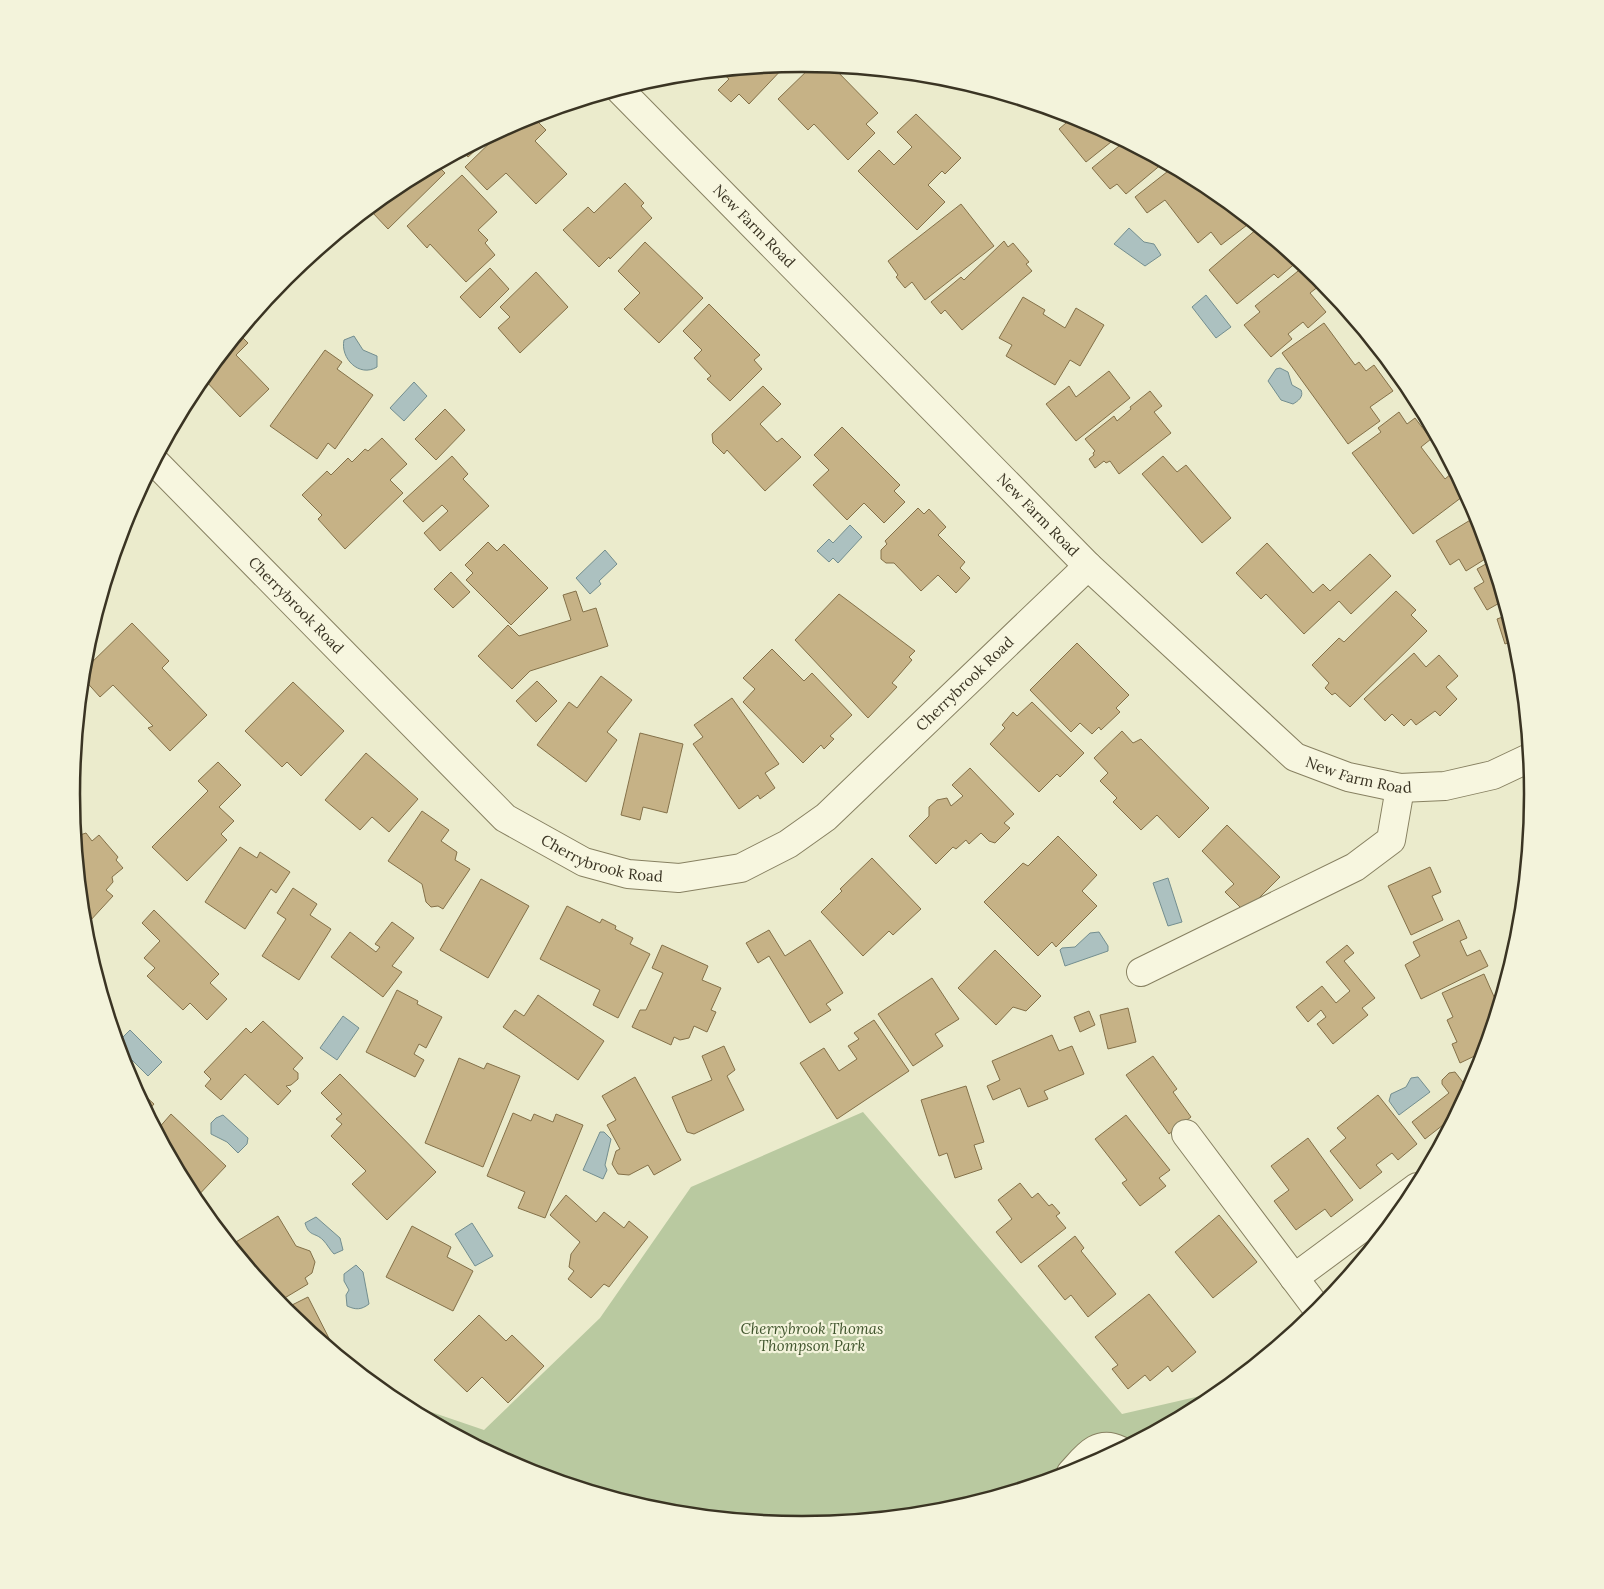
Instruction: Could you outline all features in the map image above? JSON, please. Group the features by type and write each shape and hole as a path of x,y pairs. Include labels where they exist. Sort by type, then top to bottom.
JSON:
{"street":[{"name":"New Farm Road","path":"625,95 1088,566 1295,757 1348,777 1400,788 1445,786 1493,774 1523,761"},
{"name":"Cherrybrook Road","path":"159,466 505,818 584,862 628,874 679,878 741,868 788,844 826,816 1088,566"},
{"path":"1141,972 1354,867 1391,840 1400,788"},
{"path":"1186,1134 1314,1304"},
{"path":"1294,1278 1399,1200"},
{"path":"1084,1459 1095,1448 1105,1446 1110,1447"}],"green space":[{"name":"Cherrybrook Thomas Thompson Park","path":"863,1112 1122,1414 1202,1396 1163,1420 1078,1462 989,1492 943,1503 896,1510 849,1515 802,1516 755,1515 708,1510 661,1503 615,1492 526,1462 483,1442 425,1410 484,1430 600,1318 691,1187"}],"shaded area":[{"path":"1129,228 1144,242 1154,244 1161,255 1145,266 1114,244"},
{"path":"1206,295 1231,327 1216,338 1192,307"},
{"path":"354,336 363,350 377,356 377,367 364,370 352,364 348,359 345,353 344,340"},
{"path":"1280,368 1288,372 1292,385 1302,392 1299,400 1293,404 1281,400 1268,381 1276,369"},
{"path":"414,382 427,396 404,421 390,408"},
{"path":"850,525 862,537 838,563 833,558 829,562 817,551 829,539 833,543"},
{"path":"605,550 617,564 599,581 601,584 590,594 576,578"},
{"path":"1168,878 1182,922 1168,926 1153,883"},
{"path":"1099,932 1108,946 1108,951 1065,966 1060,950 1062,948 1075,947 1090,933"},
{"path":"343,1016 359,1028 337,1060 320,1048"},
{"path":"130,1030 162,1062 148,1076 130,1058 122,1038"},
{"path":"1418,1077 1430,1092 1399,1115 1389,1101 1391,1094 1406,1087 1411,1078"},
{"path":"223,1115 248,1138 247,1144 238,1153 227,1142 211,1134 211,1123"},
{"path":"600,1132 604,1132 611,1139 605,1165 607,1170 603,1179 583,1170"},
{"path":"316,1217 340,1238 343,1250 334,1254 323,1240 308,1230 305,1223"},
{"path":"472,1223 493,1256 475,1266 455,1234"},
{"path":"356,1265 363,1272 369,1304 358,1309 347,1306 346,1295 349,1290 344,1281 344,1274"}],"building":[{"path":"806,72 839,74 878,113 866,124 875,133 848,160 814,124 808,130 778,99"},
{"path":"778,73 749,104 739,94 731,102 718,90 729,79 727,77"},
{"path":"916,114 961,158 945,174 942,171 928,185 945,202 917,230 858,171 879,150 894,165 912,147 897,132"},
{"path":"538,122 546,130 535,141 567,174 536,204 506,173 487,190 465,167 488,145"},
{"path":"1066,123 1111,142 1086,162 1059,129"},
{"path":"1119,146 1159,167 1126,194 1117,184 1110,189 1092,168"},
{"path":"441,169 445,173 388,229 374,214"},
{"path":"1167,172 1203,194 1246,226 1221,245 1211,232 1198,243 1165,200 1147,213 1135,197"},
{"path":"462,175 497,212 478,230 488,240 485,243 495,255 466,282 430,244 427,248 407,226"},
{"path":"625,183 644,203 641,206 652,218 610,259 609,257 599,267 563,230 588,207 594,213"},
{"path":"961,204 994,246 925,300 912,282 905,288 896,277 898,275 888,261"},
{"path":"1254,232 1293,265 1278,278 1274,274 1237,304 1209,270"},
{"path":"1004,241 1008,247 1013,243 1029,262 1026,264 1032,271 962,330 945,310 941,314 931,302 961,277 964,280"},
{"path":"645,242 703,298 659,343 624,309 640,293 618,271"},
{"path":"490,268 509,289 480,318 460,297"},
{"path":"1298,271 1317,288 1310,293 1326,312 1308,328 1303,322 1288,334 1292,339 1271,357 1244,325 1260,312 1255,306"},
{"path":"536,272 568,307 520,353 498,328 510,317 500,307"},
{"path":"1023,297 1045,310 1043,314 1065,328 1076,308 1104,325 1080,366 1070,360 1055,385 1006,356 1012,345 999,338"},
{"path":"709,304 760,355 754,360 762,369 730,401 707,379 711,376 694,358 702,350 683,331"},
{"path":"1324,323 1355,365 1359,362 1366,371 1374,365 1393,391 1370,407 1380,421 1348,444 1282,353"},
{"path":"243,338 248,343 236,355 269,389 240,417 209,384"},
{"path":"325,350 342,362 337,369 373,395 335,449 328,443 317,459 270,426"},
{"path":"1109,371 1130,398 1076,441 1046,404 1069,386 1076,397"},
{"path":"763,386 781,404 760,424 777,442 782,438 801,457 765,491 727,450 724,454 713,443 712,434"},
{"path":"1150,391 1162,406 1154,412 1171,433 1119,474 1110,461 1106,463 1104,461 1095,468 1089,459 1094,455 1095,451 1085,439 1114,416 1117,421 1131,409 1130,407"},
{"path":"445,409 465,430 436,460 415,439"},
{"path":"1399,412 1407,424 1415,418 1430,440 1421,447 1445,479 1450,475 1460,498 1413,534 1352,453 1381,432 1378,428"},
{"path":"842,427 900,485 894,491 905,502 884,523 864,503 847,520 813,485 829,470 814,455"},
{"path":"382,438 407,464 390,480 403,493 345,549 318,519 322,515 302,495 327,471 331,475 348,458 352,462 365,449 368,451"},
{"path":"452,456 468,474 463,479 489,506 440,551 424,533 448,511 442,505 423,522 403,501"},
{"path":"1163,456 1177,472 1186,465 1231,518 1202,543 1142,474"},
{"path":"918,508 924,514 929,509 946,527 938,535 965,562 960,568 970,578 956,593 938,575 921,591 894,563 886,563 881,559 881,550 887,544 885,541"},
{"path":"1470,520 1485,559 1466,571 1459,559 1450,565 1436,541"},
{"path":"488,542 497,551 504,544 548,588 511,625 466,580 473,573 465,565"},
{"path":"1267,543 1313,593 1323,584 1330,591 1370,554 1391,576 1351,614 1339,601 1304,634 1266,594 1261,599 1236,573"},
{"path":"1486,564 1498,604 1487,610 1474,588 1484,582 1477,569"},
{"path":"451,572 470,592 453,608 434,589"},
{"path":"576,591 583,612 596,608 608,646 530,671 512,689 478,656 508,625 519,636 571,620 563,595"},
{"path":"1396,591 1416,610 1411,615 1427,631 1350,707 1335,693 1332,695 1325,688 1329,683 1312,665 1339,638 1344,642"},
{"path":"839,594 915,651 909,657 912,660 892,683 897,687 868,718 795,640"},
{"path":"1501,617 1507,643 1505,644 1497,619"},
{"path":"132,623 169,661 162,668 207,715 170,751 148,728 153,726 113,685 100,697 89,684 93,661"},
{"path":"1077,643 1129,695 1116,708 1120,712 1101,730 1099,727 1092,734 1080,723 1071,732 1030,690"},
{"path":"772,649 804,681 812,673 852,715 830,736 834,739 824,749 821,745 803,763 743,702 755,689 743,678"},
{"path":"1414,653 1426,667 1439,655 1458,676 1446,687 1457,699 1440,716 1435,711 1416,725 1411,719 1404,726 1392,714 1385,721 1364,699"},
{"path":"601,676 632,700 607,732 617,740 586,782 537,745 569,702 577,708"},
{"path":"537,681 557,701 536,722 516,701"},
{"path":"293,682 344,731 301,776 287,762 282,767 245,731"},
{"path":"732,698 779,764 765,773 775,788 760,799 758,795 739,809 693,744 703,737 694,725"},
{"path":"1032,702 1084,753 1060,777 1057,774 1039,792 990,744 1005,728 1002,725 1013,712 1017,716"},
{"path":"1122,731 1133,743 1141,739 1209,808 1179,838 1157,815 1141,830 1113,802 1117,798 1100,781 1108,773 1094,758"},
{"path":"640,733 683,744 667,813 643,807 640,820 621,815"},
{"path":"366,753 418,799 389,832 372,817 360,830 325,800"},
{"path":"218,762 241,785 219,807 234,821 221,834 227,840 187,881 152,847 208,791 198,781"},
{"path":"970,768 1014,814 1004,823 1010,828 995,843 989,841 981,833 969,844 966,840 956,849 953,847 936,864 909,836 929,816 929,807 937,800 947,798 951,806 963,796 952,785"},
{"path":"422,811 449,830 441,841 457,852 455,860 470,869 443,909 438,906 431,907 426,902 422,884 388,861"},
{"path":"1227,825 1280,877 1245,912 1225,892 1234,884 1202,851"},
{"path":"86,833 92,841 99,835 118,857 116,860 123,868 112,877 113,882 106,890 113,896 91,920 86,889 82,834"},
{"path":"1058,836 1097,875 1082,891 1097,906 1056,947 1052,942 1038,956 984,902 1023,863 1028,866"},
{"path":"240,847 257,858 260,852 290,872 276,893 271,889 245,929 205,902"},
{"path":"872,858 921,909 893,935 889,931 863,956 821,912 842,891 840,889"},
{"path":"1430,867 1441,892 1432,896 1443,920 1411,935 1388,886"},
{"path":"481,879 529,906 488,978 440,950"},
{"path":"293,888 317,904 310,915 331,929 299,980 262,956 286,919 277,913"},
{"path":"567,906 600,923 602,919 616,926 615,929 633,938 630,944 650,954 618,1018 593,1005 600,990 540,959"},
{"path":"154,910 219,974 210,983 227,999 207,1020 190,1003 183,1010 147,976 155,968 144,958 160,941 142,923"},
{"path":"1459,920 1467,938 1460,941 1467,956 1480,950 1488,966 1421,999 1405,965 1420,956 1413,942"},
{"path":"392,922 414,938 392,966 402,972 383,997 331,957 350,932 376,952 380,947 375,944"},
{"path":"769,930 785,956 810,940 843,993 826,1004 831,1010 810,1023 769,956 758,963 746,943"},
{"path":"662,945 708,966 702,980 721,988 711,1010 716,1012 707,1032 694,1026 689,1038 680,1040 674,1037 671,1045 632,1027 640,1010 646,1010 663,973 652,968"},
{"path":"1347,945 1354,953 1344,961 1375,998 1362,1008 1368,1015 1333,1044 1317,1024 1326,1017 1321,1010 1308,1022 1296,1007 1322,986 1336,1003 1350,991 1326,962"},
{"path":"995,950 1041,996 1026,1011 1013,1007 996,1025 958,988"},
{"path":"1484,974 1494,997 1475,1056 1460,1063 1452,1044 1457,1042 1447,1020 1453,1017 1442,993"},
{"path":"932,978 959,1019 935,1034 943,1046 913,1066 878,1014"},
{"path":"397,990 418,1001 417,1004 442,1017 426,1048 419,1044 414,1054 424,1060 415,1077 366,1052"},
{"path":"538,995 604,1041 578,1080 503,1027 515,1010 524,1016"},
{"path":"1128,1008 1136,1042 1108,1049 1100,1015"},
{"path":"1089,1011 1095,1025 1080,1032 1074,1017"},
{"path":"874,1020 909,1071 837,1119 800,1063 824,1048 839,1071 857,1059 848,1046 859,1039 854,1033"},
{"path":"263,1021 303,1058 293,1069 298,1073 298,1079 291,1085 286,1086 291,1091 278,1105 245,1074 221,1100 205,1086 211,1079 204,1072 246,1028 251,1033"},
{"path":"1052,1035 1059,1051 1072,1046 1084,1074 1044,1091 1048,1099 1028,1107 1020,1088 993,1100 987,1086 1000,1080 992,1061"},
{"path":"724,1046 735,1070 727,1076 744,1110 694,1134 687,1132 672,1097 712,1080 702,1056"},
{"path":"1153,1056 1177,1089 1173,1092 1191,1117 1169,1134 1126,1075"},
{"path":"459,1058 484,1069 487,1063 520,1076 483,1167 425,1143"},
{"path":"1455,1072 1464,1083 1444,1126 1425,1139 1412,1122 1449,1093 1442,1084 1442,1080 1449,1073"},
{"path":"340,1074 436,1172 387,1220 352,1184 366,1171 331,1136 342,1124 336,1119 342,1114 321,1093"},
{"path":"635,1077 681,1160 654,1175 648,1165 629,1175 618,1174 612,1164 616,1151 620,1149 607,1125 616,1120 602,1096"},
{"path":"966,1086 984,1142 974,1145 982,1169 955,1178 947,1153 939,1156 921,1100"},
{"path":"1378,1095 1417,1144 1398,1160 1392,1153 1376,1165 1382,1172 1360,1189 1330,1151 1346,1138 1337,1128"},
{"path":"147,1097 154,1104 151,1107"},
{"path":"513,1113 531,1121 534,1114 553,1122 556,1114 583,1125 545,1218 518,1208 525,1192 487,1176"},
{"path":"171,1114 226,1166 200,1193 177,1155 161,1126"},
{"path":"1126,1115 1170,1170 1159,1178 1166,1186 1140,1206 1122,1183 1127,1180 1095,1139"},
{"path":"1308,1138 1353,1200 1331,1217 1325,1209 1296,1230 1274,1201 1289,1190 1271,1166"},
{"path":"1020,1183 1032,1198 1038,1193 1049,1206 1052,1204 1060,1213 1056,1216 1066,1228 1021,1263 996,1232 1012,1219 998,1200"},
{"path":"566,1195 596,1222 604,1212 624,1228 629,1221 648,1237 609,1287 604,1284 591,1298 568,1279 574,1271 569,1267 571,1254 580,1242 550,1215"},
{"path":"1219,1215 1257,1262 1213,1298 1175,1252"},
{"path":"278,1216 296,1246 310,1251 315,1262 312,1273 305,1278 308,1284 285,1298 236,1242"},
{"path":"412,1226 451,1247 447,1257 473,1271 453,1311 386,1277"},
{"path":"1075,1236 1084,1248 1081,1251 1116,1294 1088,1317 1071,1295 1065,1300 1038,1266"},
{"path":"1149,1294 1196,1352 1172,1372 1168,1366 1150,1381 1145,1375 1128,1389 1112,1369 1118,1365 1095,1337"},
{"path":"308,1297 330,1340 326,1337 291,1305"},
{"path":"479,1315 506,1341 512,1335 544,1366 508,1403 482,1377 467,1392 434,1360"}]}
